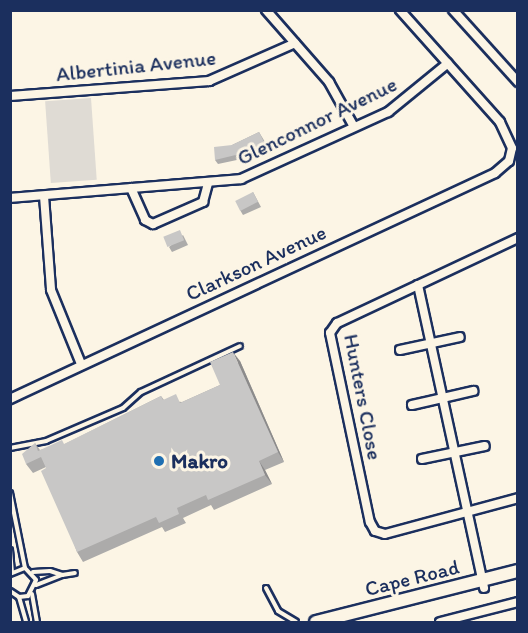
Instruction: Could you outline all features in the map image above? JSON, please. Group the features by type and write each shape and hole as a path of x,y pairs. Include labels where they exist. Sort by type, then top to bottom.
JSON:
{"main road":[{"name":"Cape Road","path":"353,622 483,584 518,571"},
{"name":"Cape Road","path":"316,622 483,584 518,579"}],"street":[{"path":"266,10 329,82 354,127"},
{"path":"400,10 448,63"},
{"path":"453,10 518,82"},
{"name":"Albertinia Avenue","path":"10,96 209,81 295,43"},
{"name":"Glenconnor Avenue","path":"10,198 208,183 254,175 408,99 448,63"},
{"name":"Clarkson Avenue","path":"10,399 495,173 512,155 500,122 448,63"},
{"path":"131,188 145,220 153,224 203,202 208,183"},
{"path":"44,196 51,290 81,364"},
{"name":"Hunters Close","path":"518,238 336,323 331,329 367,510 373,528 385,534 518,498"},
{"path":"418,285 483,584"},
{"path":"400,350 460,337"},
{"path":"412,405 472,391"},
{"path":"422,459 485,446"},
{"path":"440,622 518,602"}],"lane":[{"path":"10,448 46,441 123,408 141,392 240,346"},
{"path":"10,493 25,568"},
{"path":"10,550 11,573 25,568 33,572 50,571 62,576"},
{"path":"33,572 36,585 32,593 36,622"},
{"path":"36,585 75,573"},
{"path":"266,588 278,611 296,622"},
{"path":"10,591 19,597 26,622"},
{"path":"19,597 32,593"}],"shaded area":[{"path":"91,98 97,180 51,183 45,101"}],"building":[{"path":"259,132 264,142 248,152 215,160 214,147 232,145"},
{"path":"253,192 258,202 240,211 235,201"},
{"path":"180,230 184,240 167,247 163,237"},
{"name":"Makro","path":"233,352 278,452 259,461 265,475 208,500 206,495 177,508 179,514 159,523 156,517 77,552 41,471 46,468 41,457 26,464 22,454 35,443 38,451 62,440 64,444 161,396 163,400 176,394 180,403 220,385 210,362"}],"place":[{"name":"Makro","path":"159,461"}]}
